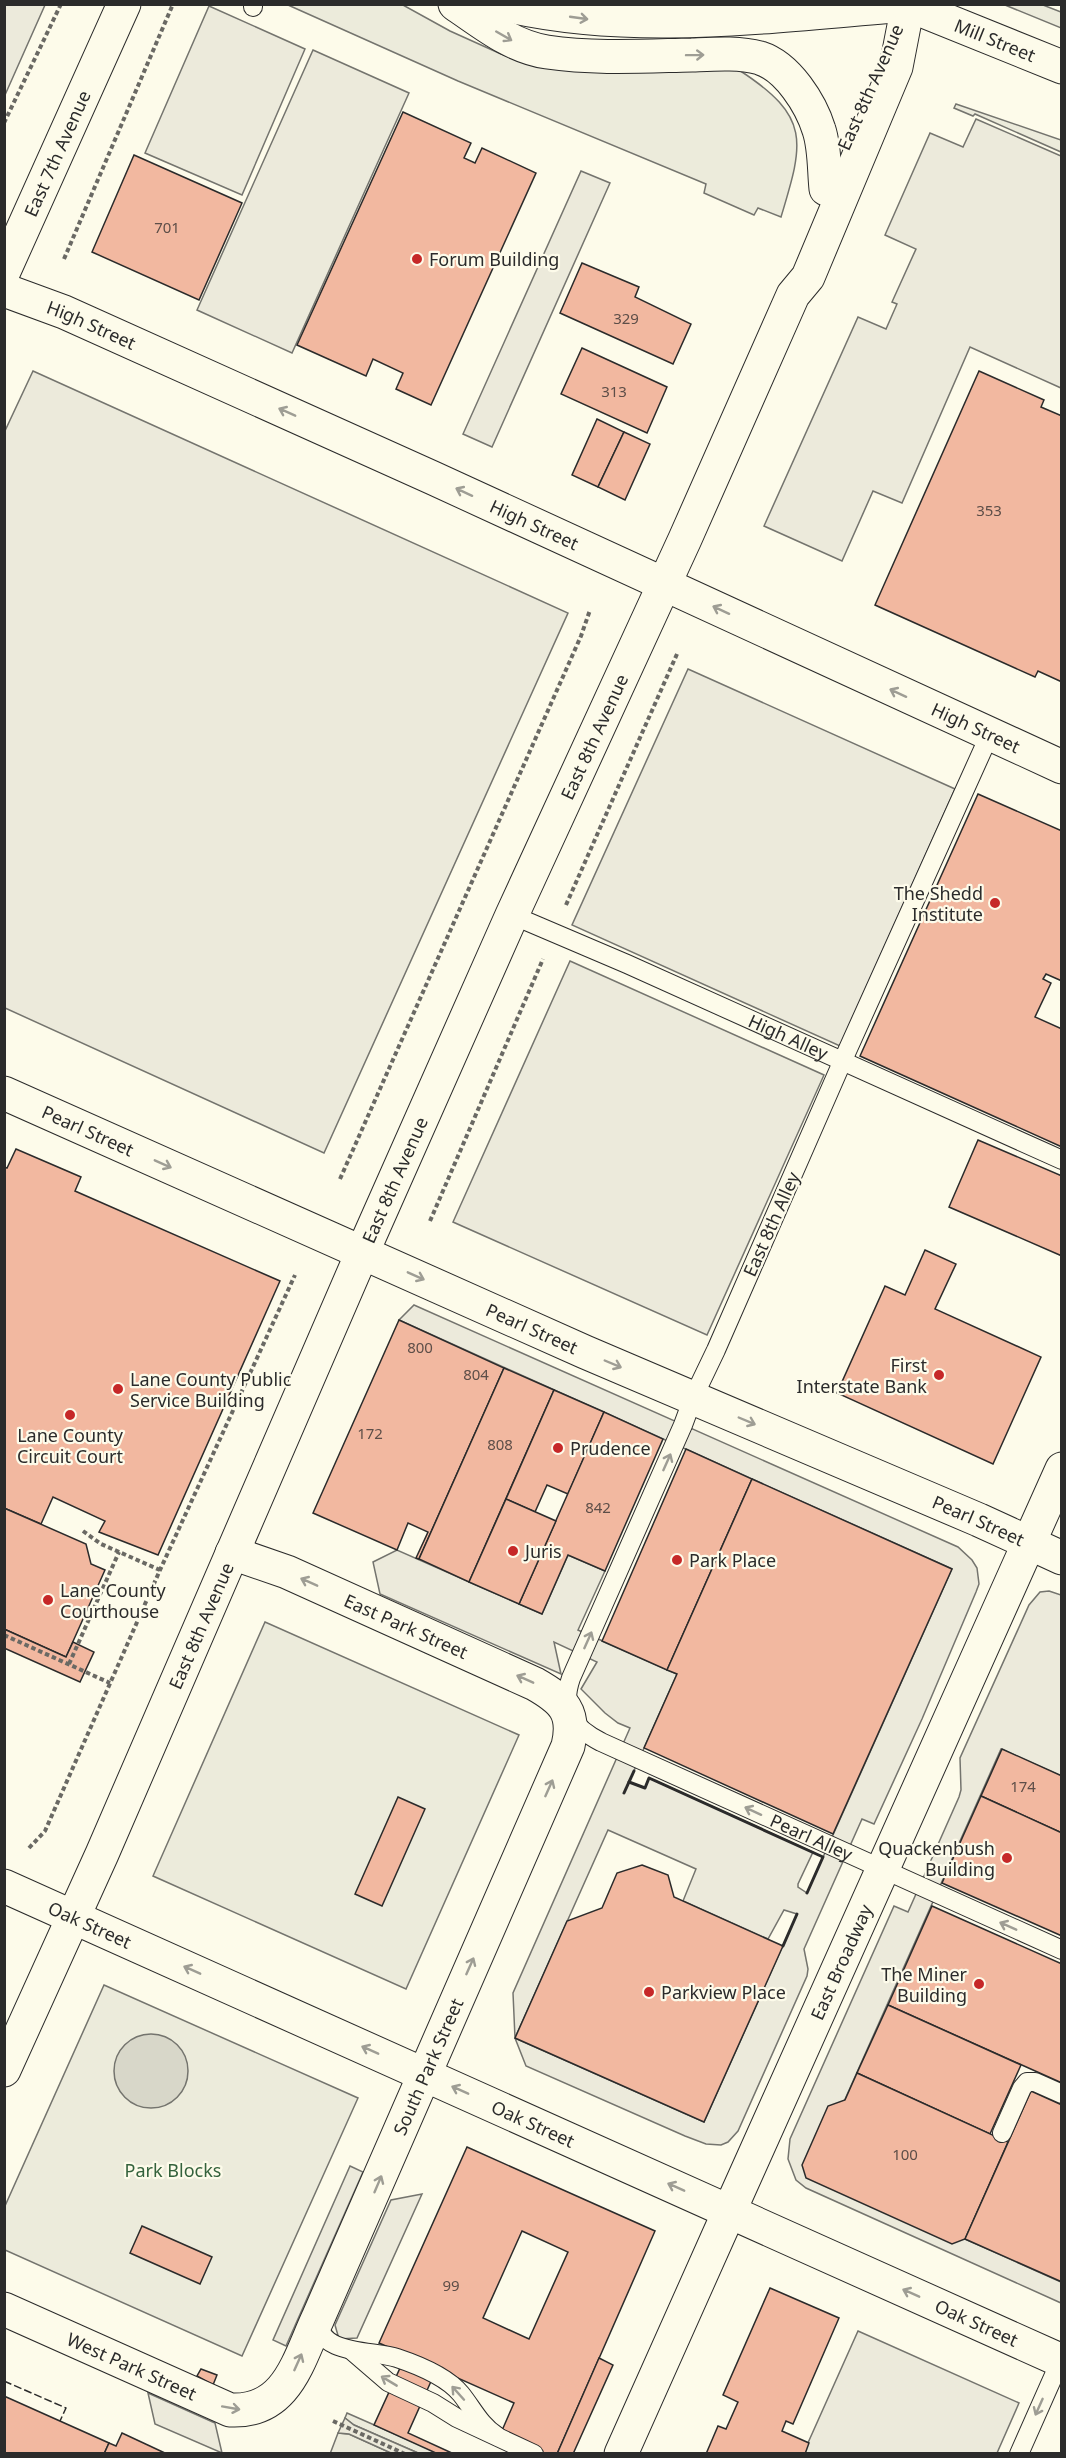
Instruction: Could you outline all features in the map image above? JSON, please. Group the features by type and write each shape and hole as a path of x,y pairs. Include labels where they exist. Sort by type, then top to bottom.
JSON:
{"street":[{"path":"111,38 124,4"},
{"path":"111,38 134,4"},
{"path":"454,4 504,37 525,47 545,52 600,57 729,54 762,59 778,69 792,84 805,101 819,129 826,189"},
{"name":"Mill Street","path":"501,4 587,19 663,22 907,5 1062,68"},
{"name":"East 8th Avenue","path":"793,295 798,251 878,62 907,5"},
{"name":"East 8th Avenue","path":"4,2070 74,1917 363,1251 512,915 664,584 793,295 808,277 896,67 907,5"},
{"name":"East 7th Avenue","path":"4,271 111,38"},
{"name":"High Street","path":"4,290 64,312 664,584 989,736 1062,767"},
{"name":"Pearl Street","path":"4,1093 693,1398 1062,1558"},
{"name":"East Broadway","path":"621,2454 1062,1469"},
{"name":"East Park Street","path":"232,1553 287,1572 536,1684 558,1698 569,1715"},
{"name":"South Park Street","path":"261,2405 277,2396 291,2378 377,2186 423,2074 568,1746 569,1715"},
{"name":"Oak Street","path":"4,1887 1061,2359"},
{"name":"West Park Street","path":"4,2309 218,2406 240,2410 261,2405"}],"lane":[{"name":"East 8th Alley","path":"569,1715 566,1696 572,1678 693,1398 717,1350 843,1060 989,736"},
{"name":"High Alley","path":"512,915 843,1060 1062,1160"},
{"name":"Pearl Alley","path":"569,1715 582,1730 601,1742 1062,1950"},
{"path":"1002,2133 1022,2088 1027,2082 1035,2082 1062,2094"},
{"path":"318,2318 318,2327 323,2336 331,2342 352,2351 398,2358 447,2382 462,2396 487,2429 496,2436"},
{"path":"352,2351 388,2382 534,2454"},
{"path":"1018,2454 1061,2359"}],"path":[{"path":"4,123 61,4"},
{"path":"64,259 173,4"},
{"path":"340,1179 576,647 590,610"},
{"path":"29,1848 45,1831 160,1570 295,1275"},
{"path":"83,1531 91,1538 160,1570"},
{"path":"69,1664 119,1552"},
{"path":"4,1635 110,1683"},
{"path":"333,2421 405,2454"}],"green space":[{"path":"288,5 403,5 450,31 501,54 531,62 739,70 779,102 790,117 796,133 797,149 794,169 781,217 758,208 754,215 704,193 706,184 458,81"},
{"path":"1005,5 1043,5 1061,12 1061,28"},
{"path":"956,104 1061,140 1061,152 975,114 973,116 954,108"},
{"path":"265,1622 519,1735 406,1989 153,1876"},
{"name":"Park Blocks","path":"104,1985 358,2098 242,2356 5,2250 5,2206"},
{"path":"347,2413 438,2453 418,2453 354,2425 345,2418"},
{"path":"338,2433 349,2434 391,2453 330,2454"}],"shaded area":[{"path":"4,5 45,5 5,95"},
{"path":"209,6 305,49 242,195 145,153"},
{"path":"313,50 409,93 292,353 197,310"},
{"path":"976,119 1061,156 1061,388 970,347 902,503 873,491 842,561 764,526 858,317 886,329 897,304 892,302 916,249 885,235 930,133 963,147"},
{"path":"581,171 610,183 492,447 463,434"},
{"path":"33,371 568,613 324,1153 5,1008 4,433"},
{"path":"688,669 955,789 840,1046 572,925"},
{"path":"570,961 824,1075 707,1335 453,1222"},
{"path":"414,1305 958,1547 977,1568 979,1584 922,1719 874,1824 862,1819 804,1949 807,1976 738,2131 728,2142 721,2145 706,2144 685,2136 526,2066 515,2038 513,1993 630,1728 618,1723 605,1713 581,1689 597,1662 554,1642 561,1674 380,1594 373,1562 397,1550 542,1614 568,1555 605,1571 578,1630 677,1674 629,1782 645,1788 649,1778 813,1852 798,1884 798,1887 807,1893 952,1569 399,1320","holes":["608,1830 696,1869 683,1901 768,1939 784,1910 797,1914 704,2122 515,2038"]},
{"path":"1049,1591 1061,1595 1061,1776 1001,1749 813,2171 1061,2282 1061,2303 806,2188 796,2180 788,2159 790,2139 894,1906 908,1912 959,1797 961,1790 960,1758 1029,1605 1040,1592"},
{"path":"151,2034 165,2037 177,2045 185,2057 188,2071 185,2085 177,2097 165,2105 151,2108 137,2105 125,2097 117,2085 114,2071 117,2057 125,2045 137,2037"},
{"path":"350,2166 363,2172 286,2346 273,2340"},
{"path":"422,2194 357,2338 339,2339 335,2325 391,2200"},
{"path":"858,2331 1019,2403 997,2453 803,2454"},
{"path":"148,2393 215,2423 222,2453 155,2424"},
{"path":"345,2418 354,2425 418,2453 391,2453 349,2434 338,2433"}],"building":[{"name":"Forum Building","path":"403,112 471,143 464,158 475,163 482,148 536,173 431,405 396,389 403,373 373,359 366,376 297,345"},
{"path":"134,155 242,203 199,300 92,252"},
{"path":"582,263 639,287 635,297 691,324 673,364 560,313"},
{"path":"582,348 667,387 647,433 561,394"},
{"path":"979,371 1044,400 1041,407 1062,416 1062,682 1038,671 1035,677 875,605"},
{"path":"597,419 624,432 598,487 572,475"},
{"path":"624,432 650,444 625,500 598,487"},
{"name":"The Shedd Institute","path":"978,794 1062,831 1062,981 1046,974 1043,979 1051,983 1035,1017 1062,1029 1062,1147 860,1056"},
{"path":"978,1140 1062,1176 1062,1256 949,1207"},
{"name":"Lane County Public Service Building","path":"16,1149 81,1177 75,1191 280,1281 158,1555 99,1532 105,1521 53,1497 41,1524 4,1508 4,1167 7,1168"},
{"name":"First Interstate Bank","path":"925,1250 956,1264 935,1309 1041,1357 993,1464 837,1393 885,1286 905,1295"},
{"path":"399,1320 504,1368 419,1559 416,1558 428,1532 408,1523 397,1550 313,1513"},
{"path":"504,1368 554,1390 469,1582 419,1559"},
{"name":"Prudence","path":"554,1390 604,1412 568,1494 547,1485 535,1512 506,1499"},
{"path":"604,1412 663,1439 605,1571 568,1555 542,1614 519,1604"},
{"name":"Park Place","path":"686,1449 752,1479 667,1670 602,1641"},
{"path":"752,1479 952,1569 833,1834 644,1748 677,1674 667,1670"},
{"name":"Juris","path":"506,1499 556,1521 519,1604 469,1582"},
{"name":"Lane County Courthouse","path":"4,1508 86,1544 91,1564 105,1570 66,1657 4,1629"},
{"path":"4,1629 66,1657 73,1642 94,1652 80,1682 4,1648"},
{"path":"1002,1749 1062,1776 1062,1833 981,1796"},
{"name":"Quackenbush Building","path":"981,1796 1062,1833 1062,1936 942,1883"},
{"path":"398,1797 425,1809 382,1906 355,1894"},
{"name":"Parkview Place","path":"642,1865 668,1875 674,1897 783,1946 704,2122 515,2038 567,1921 602,1908 617,1873"},
{"name":"The Miner Building","path":"932,1906 1062,1964 1062,2083 888,2005"},
{"path":"888,2005 1021,2065 990,2134 857,2073"},
{"path":"857,2073 1008,2142 965,2239 952,2244 806,2178 802,2165 828,2106 845,2100"},
{"path":"1031,2091 1062,2105 1062,2282 965,2239"},
{"path":"467,2147 655,2231 557,2454 544,2454 500,2435 514,2403 379,2343","holes":["522,2231 568,2252 529,2339 483,2318"]},
{"path":"142,2226 212,2257 200,2284 130,2253"},
{"path":"770,2288 839,2318 793,2424 786,2421 782,2431 809,2443 805,2454 706,2454 718,2426 726,2429 738,2402 723,2395"},
{"path":"406,2355 437,2368 408,2433 454,2454 438,2454 374,2425"},
{"path":"599,2358 613,2365 573,2454 557,2454"},
{"path":"201,2369 217,2375 213,2385 197,2376"},
{"path":"4,2396 109,2443 104,2454 4,2454"},
{"path":"122,2433 167,2454 104,2454 109,2443 116,2446"}],"fence":[{"path":"4,2381 66,2408 60,2421"}],"wall":[{"path":"624,1793 634,1771"},
{"path":"629,1782 645,1788 649,1778 823,1857 807,1893"},
{"path":"783,1946 797,1914"}],"place":[{"name":"Forum Building","path":"417,259"},
{"name":"The Shedd Institute","path":"995,903"},
{"name":"First Interstate Bank","path":"939,1375"},
{"name":"Lane County Public Service Building","path":"118,1389"},
{"name":"Lane County Circuit Court","path":"70,1415"},
{"name":"Prudence","path":"558,1448"},
{"name":"Juris","path":"513,1551"},
{"name":"Park Place","path":"677,1560"},
{"name":"Lane County Courthouse","path":"48,1600"},
{"name":"Quackenbush Building","path":"1007,1858"},
{"name":"The Miner Building","path":"979,1984"},
{"name":"Parkview Place","path":"649,1992"}]}
